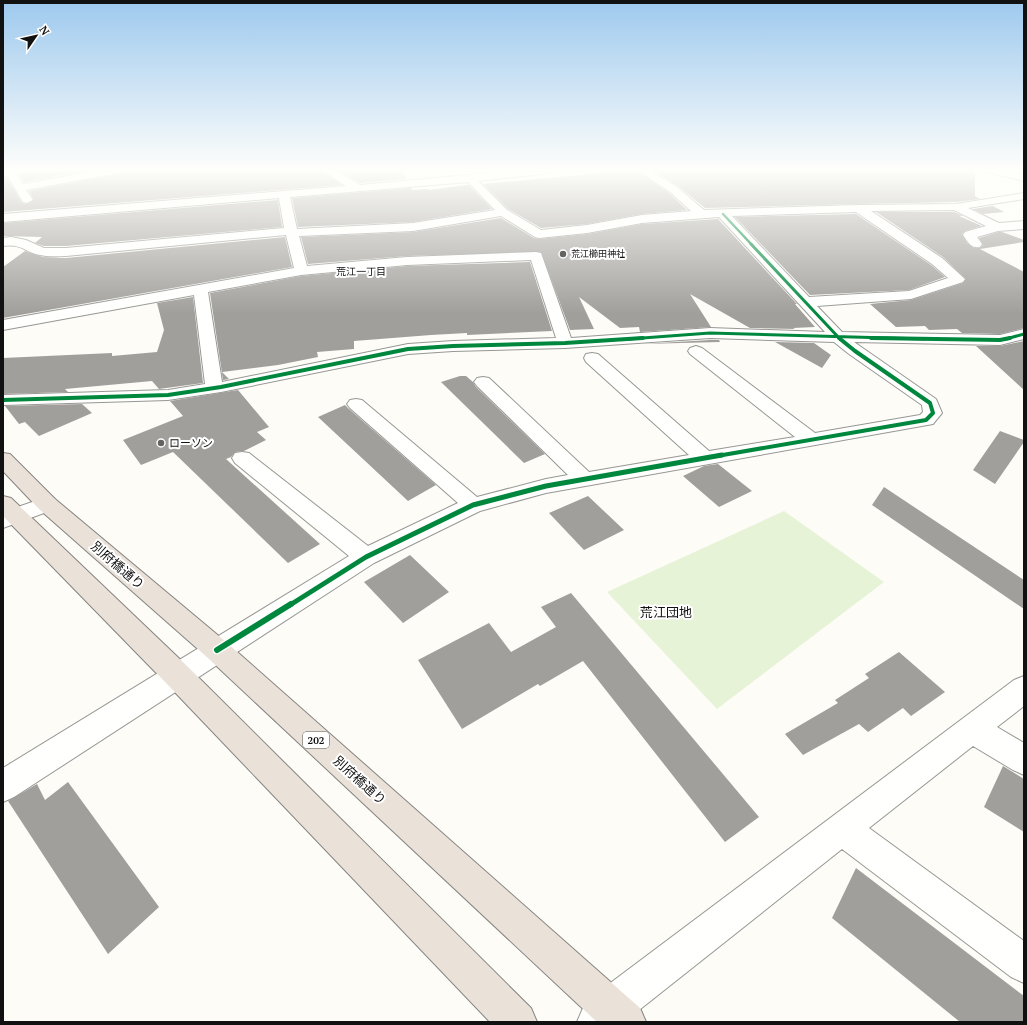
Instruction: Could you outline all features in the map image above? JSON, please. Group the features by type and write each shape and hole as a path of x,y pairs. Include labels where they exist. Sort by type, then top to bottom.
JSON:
{"highway":[{"name":"別府橋通り","path":"3,459 47,504 217,650 611,1017"},
{"path":"7,513 177,675 517,1022"}],"street":[{"path":"288,218 301,272"},
{"path":"3,242 11,241 26,244 42,252 66,252 291,232 413,226 465,218"},
{"path":"513,218 539,234 587,229 656,218"},
{"path":"3,786 366,557 473,505 546,486 926,420 933,413 930,403 838,338 807,302 727,218"},
{"path":"807,302 911,295 958,279 937,261 873,218"},
{"path":"978,218 997,227"},
{"path":"976,244 969,235 997,227 1024,225"},
{"path":"539,234 536,256 565,343"},
{"path":"3,325 301,272 407,261 536,256"},
{"path":"201,290 214,388"},
{"path":"3,400 168,395 214,388 408,348 565,343 710,333 838,338 1000,340 1024,334"},
{"path":"696,352 812,440"},
{"path":"592,358 705,458"},
{"path":"483,382 584,479"},
{"path":"356,404 473,505"},
{"path":"242,458 366,557"},
{"path":"7,513 47,504"},
{"path":"611,1017 842,829 1024,689"},
{"path":"972,729 1024,760"},
{"path":"842,829 1024,964"}],"green space":[{"path":"784,511 884,582 717,709 607,592"}],"building":[{"path":"65,218 281,218 282,227 66,246 44,246 35,243 42,237 3,236 3,223"},
{"path":"296,218 438,218 413,222 298,227"},
{"path":"501,218 534,238 539,239 587,234 642,224 718,219 797,304 795,304 815,327 793,328 795,329 750,328 690,294 711,327 640,332 639,327 620,328 579,297 594,329 570,330 541,252 407,256 308,264 301,237 413,232"},
{"path":"523,218 621,218 587,224 541,228"},
{"path":"736,218 862,218 931,265 945,277 909,290 810,295"},
{"path":"885,218 963,218 982,226 965,231 962,234 967,243 974,248 980,248 983,245 979,238 998,232 1024,240 1024,242 980,249 1024,272 1024,328 1000,334 962,333 957,329 929,330 925,326 896,327 870,304 911,300 963,283 966,279 943,257"},
{"path":"285,237 292,267 3,318 3,267 25,251 43,257 66,258"},
{"path":"530,262 552,331 467,335 467,333 354,341 354,349 317,352 318,357 278,365 222,372 229,379 223,380 210,293 301,276 407,266"},
{"path":"193,297 203,383 159,389 152,381 65,389 68,392 3,394 3,358 112,353 112,356 157,352 164,330 157,303"},
{"path":"719,340 720,342 642,344"},
{"path":"1024,341 1024,390 976,346 1000,346"},
{"path":"775,342 814,343 831,355 822,368"},
{"path":"460,376 466,376 473,382 476,387 545,454 524,463 441,382"},
{"path":"238,390 269,427 257,432 266,440 244,451 235,452 231,457 226,459 320,544 288,563 173,452 141,465 123,440 183,416 170,401"},
{"path":"82,404 92,413 39,436 25,422 19,424 5,406"},
{"path":"345,405 436,485 408,501 318,417"},
{"path":"1000,431 1024,440 1024,442 995,484 973,470"},
{"path":"718,464 752,491 719,507 683,476 704,466"},
{"path":"884,487 1024,580 1024,609 872,505"},
{"path":"588,496 624,530 584,550 549,513"},
{"path":"410,555 449,592 403,623 364,582"},
{"path":"571,593 759,817 725,842 583,661 540,686 538,684 462,729 418,660 489,623 511,652 556,627 541,607"},
{"path":"899,652 945,692 911,716 903,708 868,732 859,724 803,755 785,734 838,703 835,700 869,678 865,674"},
{"path":"1003,766 1024,779 1024,832 984,807"},
{"path":"68,782 159,907 108,954 8,801 37,784 45,800"},
{"path":"856,868 1024,996 1024,1022 960,1022 832,918"}],"cycle path":[{"path":"217,650 366,557 473,505 546,486 926,420 933,413 930,403 855,351 838,337 727,218"},
{"path":"3,400 168,395 221,387 408,349 453,346 565,343 710,333 1000,340 1024,334"}],"place":[{"name":"荒江櫛田神社","path":"563,254"},
{"name":"ローソン","path":"161,443"}],"district":[{"name":"荒江一丁目","path":"361,271"},
{"name":"荒江団地","path":"666,612"}]}
